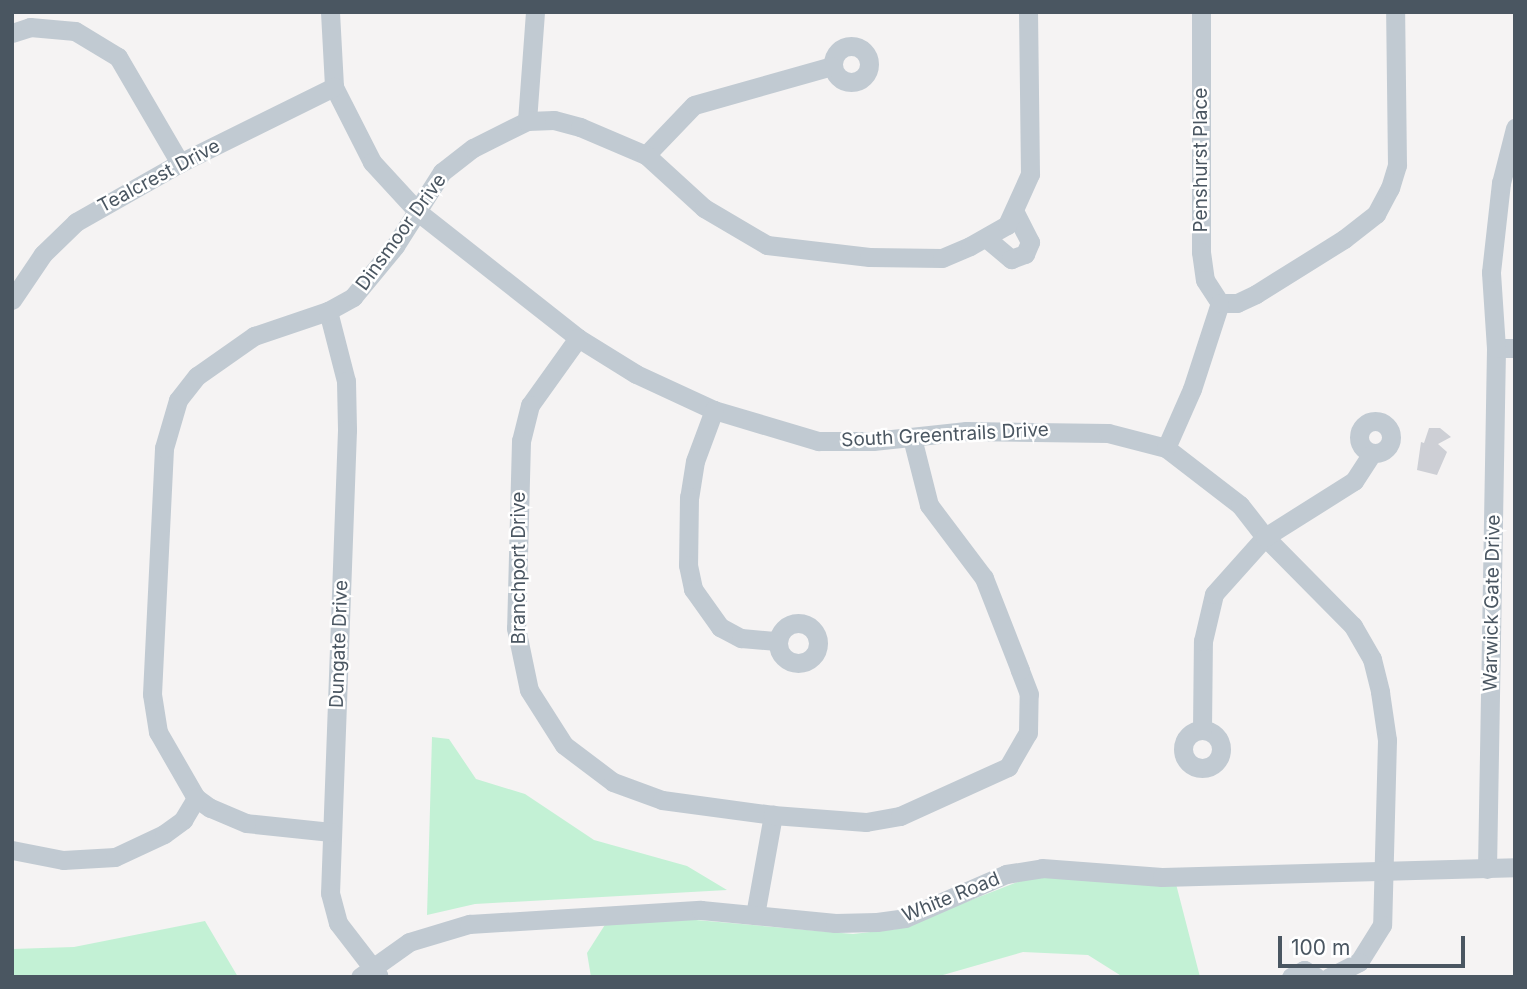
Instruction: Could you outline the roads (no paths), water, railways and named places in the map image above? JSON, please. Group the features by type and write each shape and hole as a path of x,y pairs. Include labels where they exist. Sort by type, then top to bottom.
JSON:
{"street":[{"name":"South Greentrails Drive","path":"330,12 334,87 372,162 418,212 578,338 636,374 714,410 818,440 912,438 966,431 1080,429 1166,447 1240,505 1265,537 1353,626 1372,659 1387,740 1381,873 1383,913 1377,938 1359,962 1329,977"},
{"path":"527,121 536,12"},
{"path":"986,238 1011,260 1025,254 1030,242 1011,219 1030,174 1028,12"},
{"name":"Penshurst Place","path":"1201,12 1201,252 1205,280 1220,303"},
{"path":"1166,447 1192,389 1220,303 1237,303 1256,294 1376,214 1397,165 1395,12"},
{"path":"12,33 30,27 75,31 118,57 180,163"},
{"path":"646,155 694,105 832,66"},
{"name":"Tealcrest Drive","path":"12,300 43,254 76,222 180,163 334,87"},
{"name":"Dinsmoor Drive","path":"196,798 164,748 152,695 164,448 177,400 197,376 254,336 328,311 369,281 442,173 473,148 527,121 554,120 580,127 646,155 704,208 767,245 869,257 942,258 986,238 1011,219"},
{"name":"Warwick Gate Drive","path":"1487,869 1502,344 1491,265 1501,183 1515,128"},
{"name":"Dungate Drive","path":"328,311 346,381 347,430 330,893 338,923 370,973"},
{"name":"Branchport Drive","path":"578,338 530,405 521,441 516,628 529,690 564,745 589,768 621,786 662,800 773,815 866,822 900,816 1008,767 1028,733 1029,694 984,578 929,505 912,438"},
{"path":"714,410 695,461 689,497 688,565 693,589 720,627 741,638 778,641"},
{"path":"1202,730 1206,614 1229,574 1265,537 1354,481 1371,454"},
{"path":"12,850 63,860 115,857 164,834 183,820 196,798 246,823 331,832"},
{"path":"755,915 773,815"},
{"name":"White Road","path":"370,973 409,942 469,924 636,911 755,915 835,923 905,918 1006,874 1042,867 1162,877 1381,873 1515,867"},
{"path":"1290,977 1304,970 1316,977"}]}
